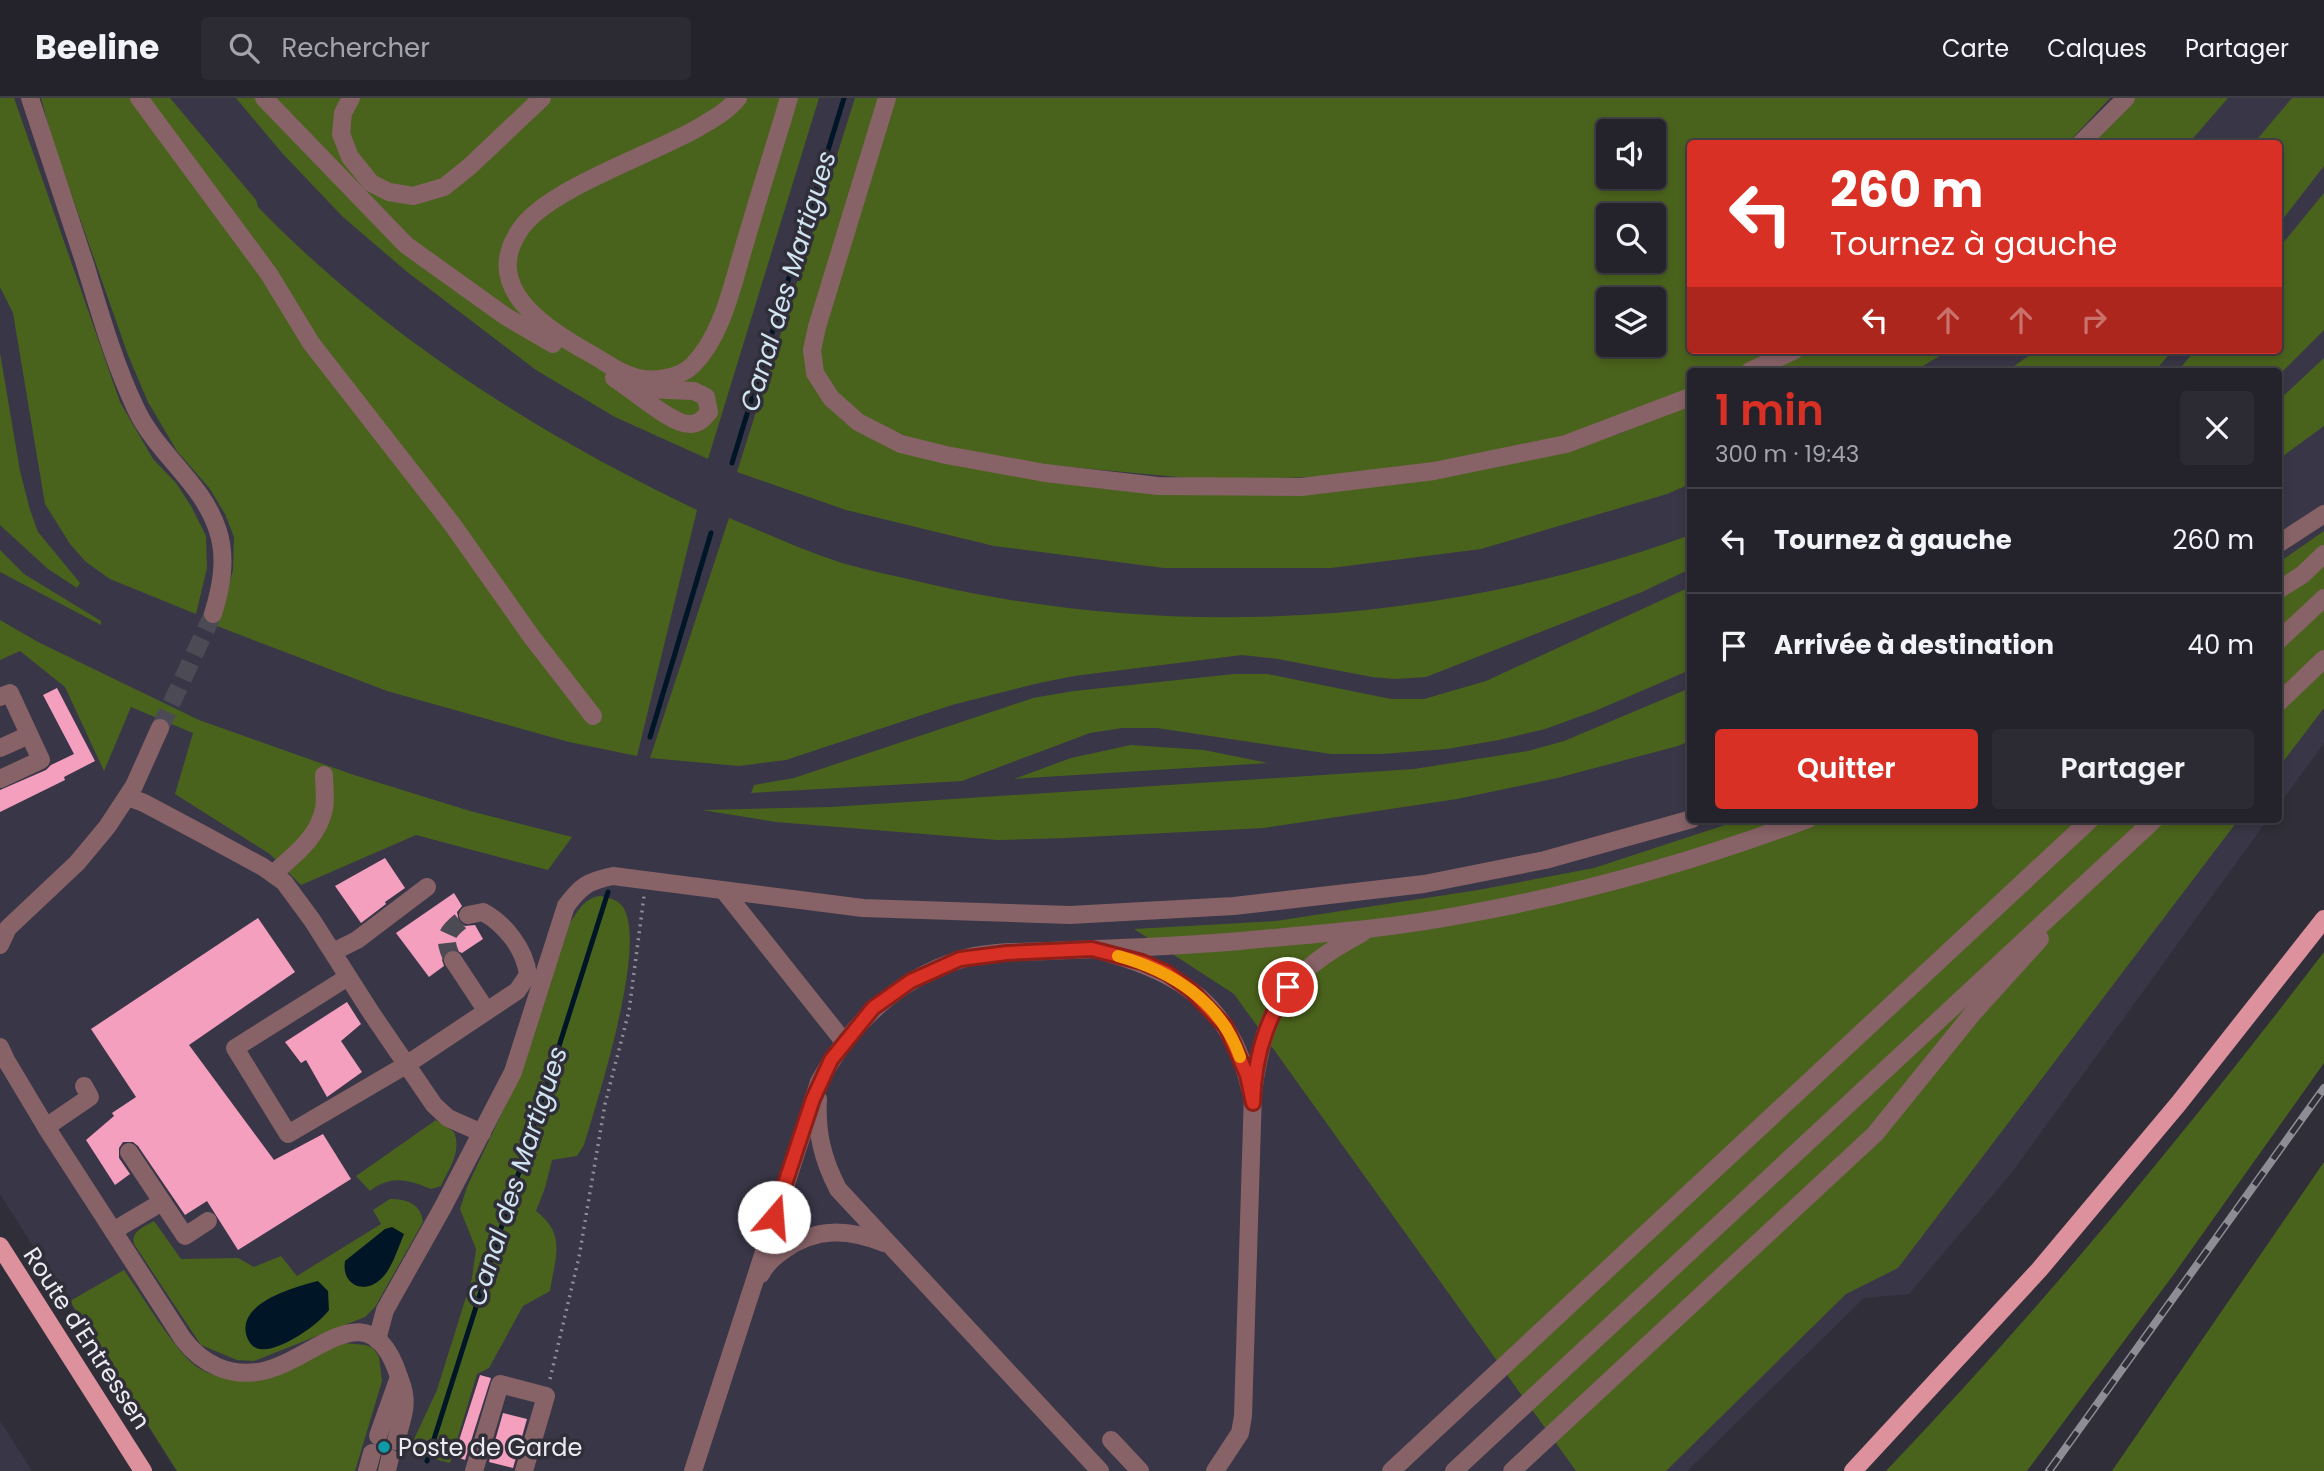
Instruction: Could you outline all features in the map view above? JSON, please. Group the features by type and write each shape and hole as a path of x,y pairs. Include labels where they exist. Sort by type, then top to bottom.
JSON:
{"main road":[{"path":"1853,1471 2039,1270 2179,1103 2324,919"},
{"name":"Route d'Entressen","path":"0,1246 143,1471"}],"lane":[{"path":"30,98 130,396 142,422 200,493 219,534 223,556 221,588 214,614"},
{"path":"139,98 269,274 311,343 452,524 531,636 593,716"},
{"path":"264,98 406,245 505,316 632,389"},
{"path":"351,98 343,113 341,134 350,158 371,183 413,197 444,187 542,98"},
{"path":"738,98 719,116 574,188 538,209 522,226 509,255 511,281 532,316 559,337 629,376 656,379 680,374 692,366 701,356 722,317 789,98"},
{"path":"887,98 812,351 815,373 831,398 858,422 901,444 1045,473 1158,486 1301,487 1434,471 1566,444 1687,398"},
{"path":"2084,140 2126,98"},
{"path":"1756,368 1786,354"},
{"path":"2282,541 2324,514"},
{"path":"2282,588 2302,575 2324,554"},
{"path":"2282,637 2324,598"},
{"path":"2282,700 2324,659"},
{"path":"0,697 10,693 41,760 0,779"},
{"path":"0,945 8,928 77,863 128,797 160,728"},
{"path":"0,748 29,735"},
{"path":"272,874 303,849 317,826 324,809 324,775"},
{"path":"128,797 206,836 284,882 312,919 434,1105 448,1118 482,1133"},
{"path":"377,1340 386,1310 513,1072 566,906 578,890 593,880 613,876 863,908 1070,915 1234,906 1451,878 1545,860 1687,820"},
{"path":"693,1471 819,1082 831,1060 873,1008 911,981 960,959 1007,953 1210,944 1371,929 1460,916 1560,894 1716,850 1796,823"},
{"path":"1391,1471 2087,823"},
{"path":"1454,1471 2151,823"},
{"path":"1512,1471 1875,1134 1973,1013 2099,871"},
{"path":"332,952 357,940 427,887"},
{"path":"723,891 845,1043"},
{"path":"348,977 235,1048 288,1135 406,1065 517,991 528,975 527,964 504,926 483,912 468,915"},
{"path":"1215,1471 1240,1433 1243,1416 1253,1103 1258,1058 1266,1029 1282,997 1303,970 1323,955 1371,929"},
{"path":"1092,949 1142,962 1167,973 1209,1007 1226,1027 1238,1050 1253,1103"},
{"path":"453,960 485,1010"},
{"path":"0,1047 46,1127 113,1231 188,1346 203,1361 223,1370 240,1373 264,1371 334,1336 362,1333 377,1340 392,1357 407,1404 391,1457"},
{"path":"819,1082 817,1118 820,1144 826,1167 838,1189 1092,1468"},
{"path":"46,1127 90,1097 84,1086"},
{"path":"129,1152 184,1236 208,1221"},
{"path":"113,1231 162,1202"},
{"path":"750,1292 764,1267 798,1240 821,1233 844,1232 890,1246"},
{"path":"367,1471 398,1377"},
{"path":"474,1471 500,1384 546,1396 524,1471"},
{"path":"1111,1440 1140,1471"}],"path":[{"path":"546,1396 579,1257 605,1104 629,1011 646,880"}],"shaded area":[{"path":"0,98 2324,98 2324,743 2282,801 2282,368 1687,368 1687,823 2265,823 2013,1171 1909,1294 1864,1298 1687,1471 397,1471 399,1460 364,1451 358,1471 176,1471 0,1194"},
{"path":"0,1421 32,1471 0,1471"}],"green space":[{"path":"0,98 14,98 120,402 153,459 176,483 191,506 206,536 207,568 196,614 110,579 86,562 70,544 45,504 13,313 0,287"},
{"path":"41,98 170,98 256,200 258,207 306,254 409,339 520,414 637,480 697,510 637,756 569,742 387,691 217,626 233,570 234,537 225,514 210,489 177,451 148,402 128,355 52,139"},
{"path":"236,98 819,98 708,459 615,417 536,370 406,271 343,217 282,153"},
{"path":"855,98 879,98 805,342 807,372 816,388 844,422 890,448 959,463 1158,492 1506,464 1619,434 1687,404 1687,485 1667,494 1481,549 1331,568 1164,568 994,546 846,510 737,472"},
{"path":"893,98 2110,98 2071,140 1687,140 1687,354 1770,354 1741,368 1687,368 1687,390 1589,429 1486,455 1348,476 1210,480 1016,462 929,445 872,423 834,393 819,363 821,333"},
{"path":"2133,98 2228,98 2192,140 2091,140"},
{"path":"2292,98 2324,98 2324,166 2282,220 2282,140 2257,140"},
{"path":"2324,193 2324,330 2282,372 2282,368 2180,368 2192,354 2282,354 2282,244"},
{"path":"0,353 20,471 30,510 38,532 80,583 77,588 48,569 0,525"},
{"path":"1797,354 1943,354 1919,368 1767,368"},
{"path":"2031,354 2170,354 2158,368 2011,368"},
{"path":"2324,358 2324,426 2282,457 2282,397"},
{"path":"729,518 842,563 925,583 1020,602 1117,613 1214,617 1311,614 1408,605 1503,588 1598,565 1687,536 1687,570 1642,592 1426,677 1372,677 1242,655 1074,676 1039,683 952,705 786,760 739,766 650,758"},
{"path":"2324,531 2324,708 2282,763 2282,560"},
{"path":"0,550 24,574 101,621 101,625 0,572"},
{"path":"1687,588 1687,671 1595,711 1545,729 1499,740 1447,749 1381,754 1331,754 1157,728 1122,728 1090,733 962,781 751,793 754,785 794,778 1033,698 1074,691 1234,674 1267,674 1391,699 1424,699 1486,681"},
{"path":"0,620 38,642 199,720 354,775 470,811 572,837 548,870 416,835 301,885 270,854 175,794 193,733 131,707 104,771 65,687 20,651 0,660"},
{"path":"1687,689 1687,742 1678,746 1557,778 1457,799 1264,828 998,840 776,822 702,810 831,807 1414,769 1528,751 1564,741"},
{"path":"1131,745 1204,750 1268,763 1014,779 1071,758"},
{"path":"1731,823 2236,823 1898,1268 1846,1294 1666,1471 1576,1471 1234,994 1134,929 1276,921 1478,890 1594,868"},
{"path":"600,896 621,904 629,926 625,987 609,1060 584,1145 577,1156 552,1160 536,1211 546,1220 555,1238 556,1257 550,1291 523,1306 489,1368 477,1374 450,1463 408,1452 437,1390 472,1278 476,1249 460,1209 467,1187 524,1066 570,923 586,902"},
{"path":"2324,952 2324,1063 2174,1274 2027,1471 1886,1471 2001,1346 2112,1218 2220,1086"},
{"path":"436,1120 454,1132 456,1139 454,1160 441,1186 431,1189 399,1180 377,1186 370,1191 356,1176"},
{"path":"2324,1162 2324,1471 2112,1471"},
{"path":"390,1199 412,1204 419,1211 423,1222 375,1307 365,1317 254,1361 237,1360 201,1345 134,1244 136,1233 154,1221 181,1259 238,1258 254,1267 281,1256 297,1276 381,1224 373,1210"},
{"path":"124,1270 188,1359 204,1371 228,1379 344,1343 366,1345 374,1349 379,1357 382,1381 355,1471 177,1471 70,1301"}],"water":[{"path":"392,1227 404,1234 388,1270 374,1284 361,1287 355,1285 347,1276 345,1261 385,1229"},
{"path":"318,1281 328,1291 329,1310 324,1316 308,1330 278,1346 260,1349 249,1342 246,1323 251,1313 260,1305 283,1292"}],"building":[{"path":"57,688 95,761 64,777 65,780 0,812 0,790 46,770 74,754 43,695"},
{"path":"385,858 405,888 361,923 335,886"},
{"path":"454,893 462,906 457,912 459,922 465,926 475,925 483,939 462,953 453,949 446,951 442,960 444,966 429,977 396,933"},
{"path":"258,918 295,972 189,1045 274,1160 323,1134 351,1179 238,1250 207,1201 185,1215 133,1142 123,1142 119,1148 119,1158 130,1174 115,1185 86,1140 114,1116 112,1113 136,1097 91,1029"},
{"path":"347,1002 361,1024 341,1041 362,1072 327,1097 306,1060 301,1063 285,1042"},
{"path":"480,1375 491,1378 465,1460 454,1456"},
{"path":"503,1413 527,1419 513,1468 489,1462"}],"waterway":[{"name":"Canal des Martigues","path":"732,463 844,98"},
{"name":"Canal des Martigues","path":"650,737 711,533"},
{"name":"Canal des Martigues","path":"427,1461 608,892"}],"tunnel":[{"path":"160,728 213,614"},
{"path":"453,960 447,944 448,934 468,915"}],"railway":[{"path":"2049,1471 2324,1088"}],"slow traffic":[{"path":"1118,956 1142,962 1167,973 1192,991 1226,1027 1240,1057"}],"place":[{"name":"Poste de Garde","path":"384,1447"}],"route":[{"path":"774,1217 806,1116 831,1060 873,1008 911,981 960,959 1007,953 1092,949 1142,962 1167,973 1192,991 1226,1027 1247,1075 1253,1103 1258,1058 1266,1029 1275,1007 1288,987"}]}
